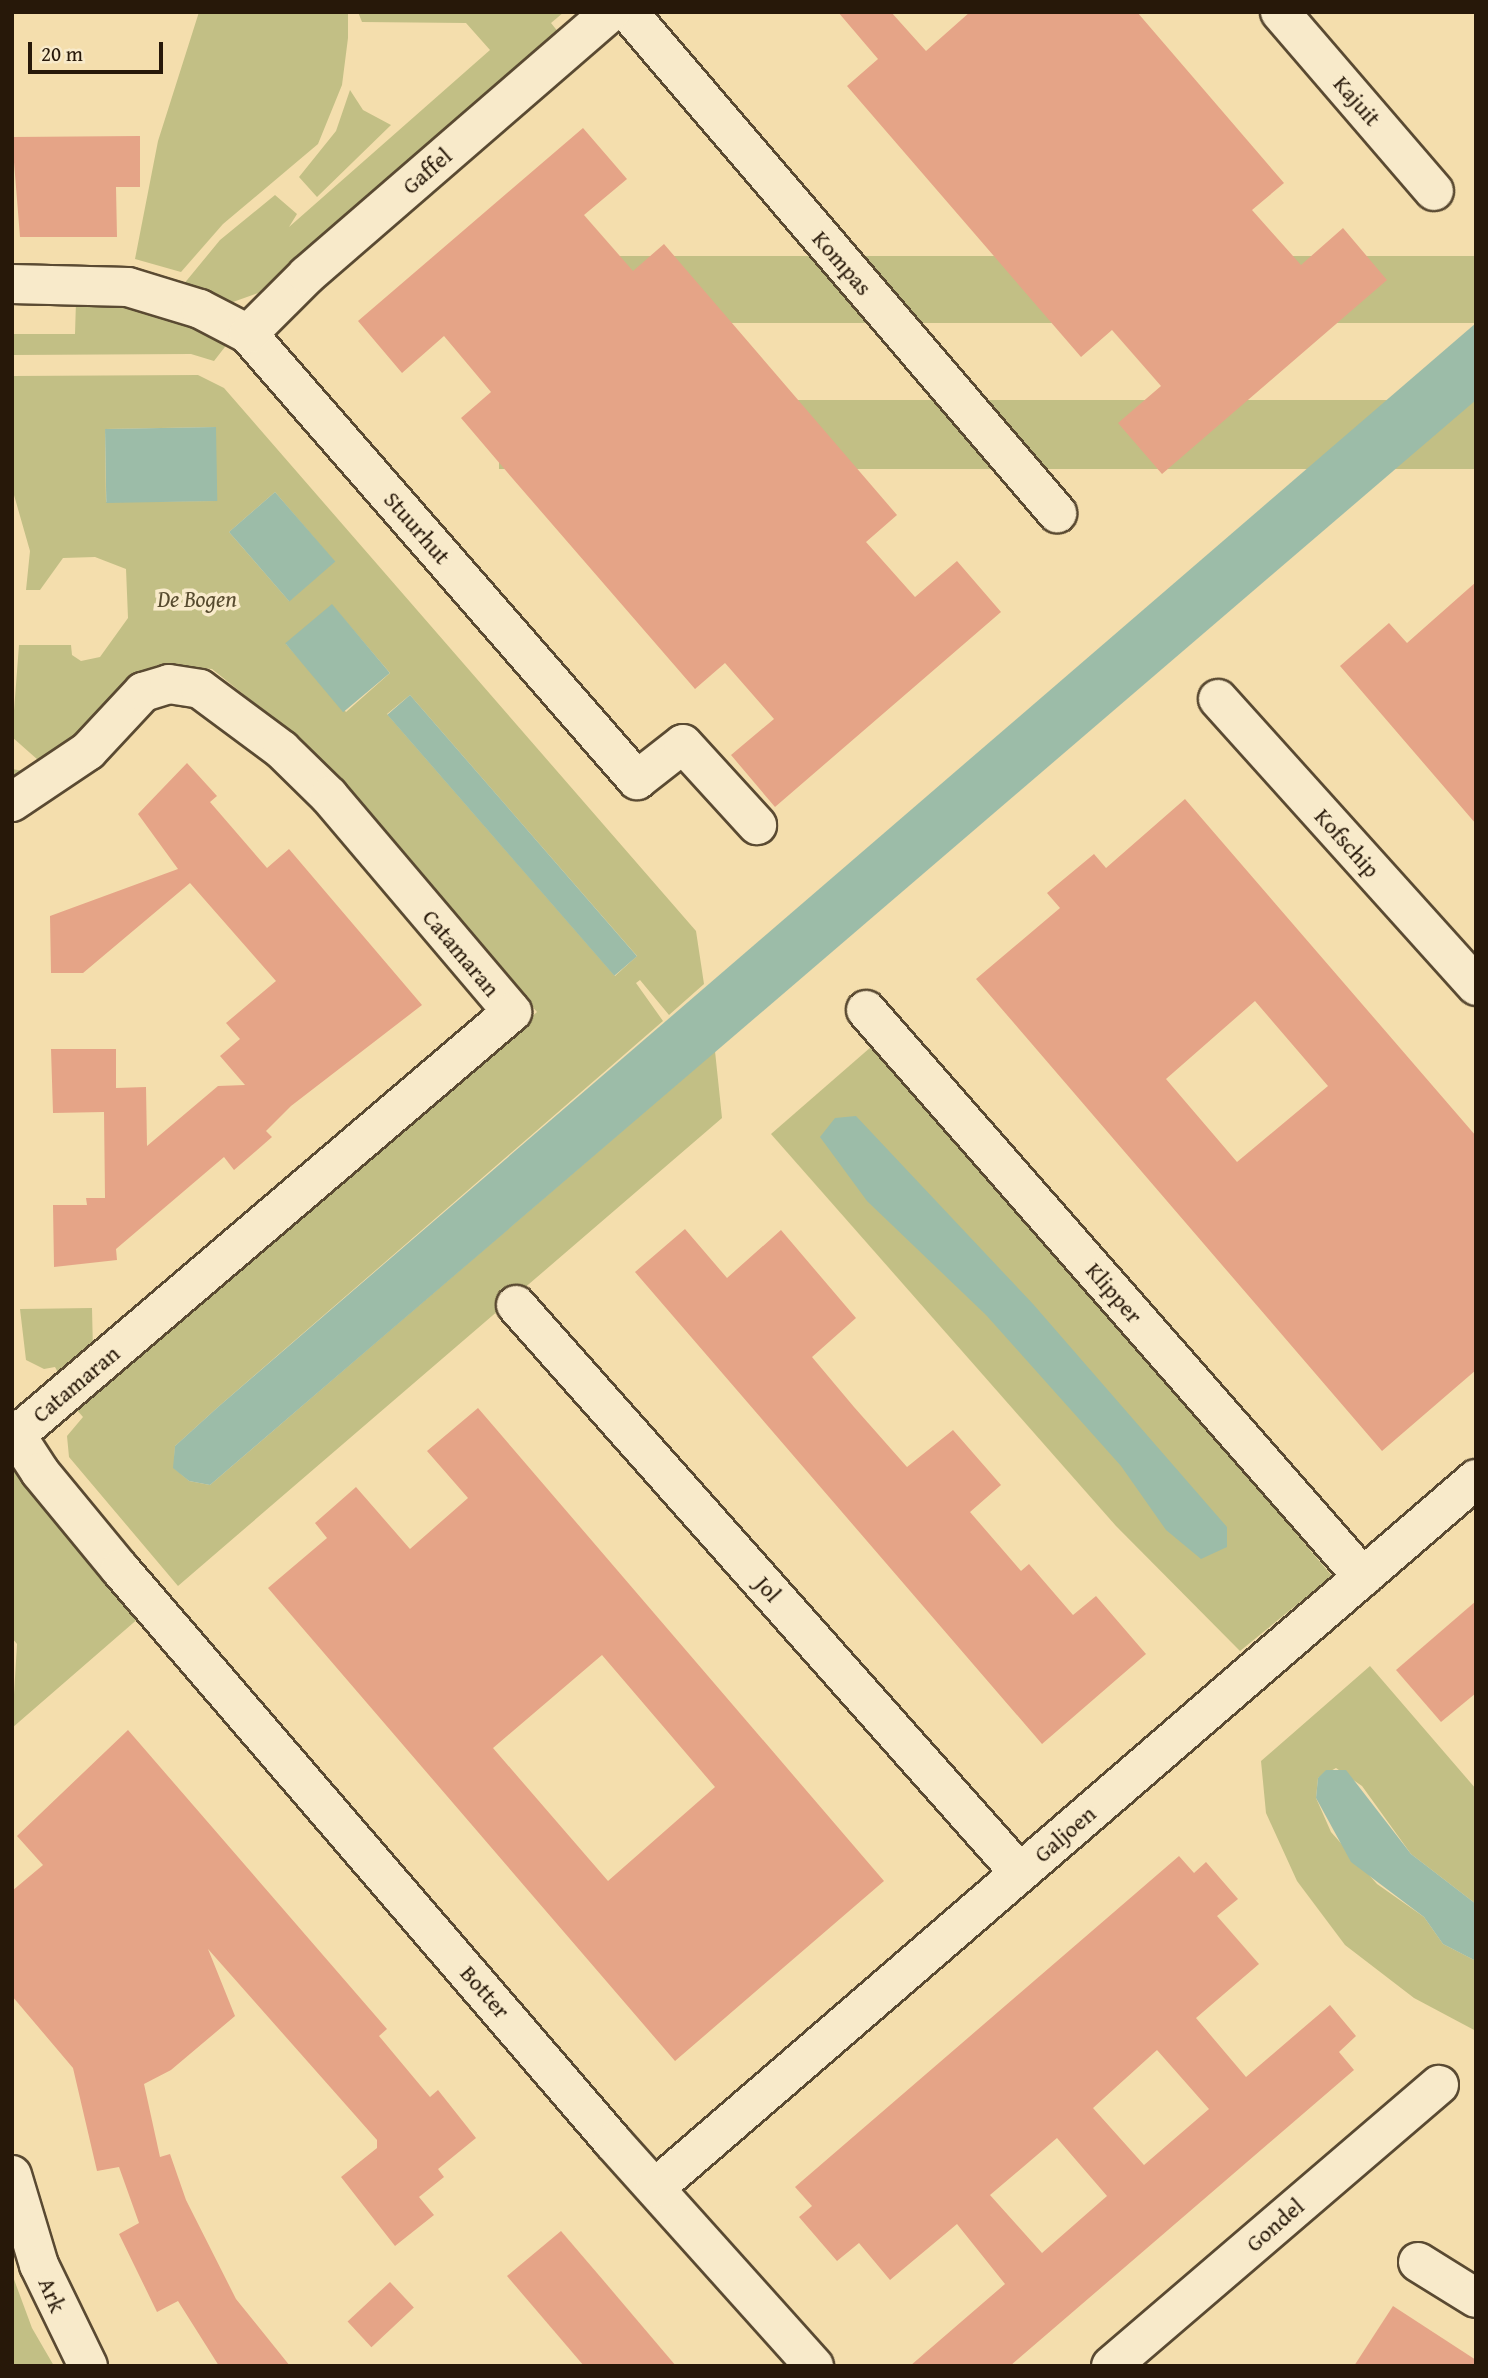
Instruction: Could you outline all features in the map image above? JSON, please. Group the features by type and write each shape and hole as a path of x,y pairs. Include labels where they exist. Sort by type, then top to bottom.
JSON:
{"street":[{"name":"Gaffel","path":"248,334 307,275 611,12"},
{"name":"Kompas","path":"628,12 1057,513"},
{"name":"Kajuit","path":"1280,12 1434,191"},
{"name":"Stuurhut","path":"12,284 128,287 200,309 248,334 637,780 684,744 757,825"},
{"name":"Catamaran","path":"12,802 88,751 143,692 169,684 200,690 282,750 329,796 512,1012 14,1432 160,1615"},
{"name":"Kofschip","path":"1218,699 1476,986"},
{"name":"Klipper","path":"866,1010 1363,1577"},
{"name":"Jol","path":"516,1305 1020,1873"},
{"name":"Galjoen","path":"655,2188 1476,1479"},
{"name":"Botter","path":"160,1615 655,2188 814,2366"},
{"name":"Gondel","path":"1111,2366 1439,2085"},
{"name":"Ark","path":"12,2175 18,2223 62,2318 88,2366"},
{"path":"1418,2262 1476,2298"}],"green space":[{"path":"199,12 348,12 348,38 342,85 318,144 223,224 181,272 135,259 158,141"},
{"path":"358,12 564,12 551,23 559,33 258,293 233,302 183,285 220,240 275,195 297,214 289,227 490,50 466,23 362,22"},
{"path":"350,90 363,110 391,125 317,197 299,177 336,131"},
{"path":"466,256 1476,256 1476,323 466,323"},
{"path":"76,301 126,303 211,328 228,343 214,361 191,354 12,355 12,334 75,334"},
{"name":"De Bogen","path":"198,375 224,388 696,931 704,984 669,1015 640,980 636,983 663,1021 175,1446 174,1468 189,1481 210,1485 715,1051 722,1118 178,1586 69,1457 67,1436 83,1417 76,1409 537,1012 292,733 212,669 158,665 133,674 73,740 37,772 12,781 12,769 30,772 38,760 12,737 19,645 71,645 72,655 81,661 100,657 128,618 126,569 95,557 63,558 40,590 26,590 30,551 12,488 12,376","holes":["216,427 216,501 106,502 105,429","275,492 334,561 289,601 229,532","332,605 390,673 346,712 286,644","410,695 637,956 615,976 387,714"]},
{"path":"499,400 1476,400 1476,469 499,469"},
{"path":"879,1040 1332,1576 1240,1651 1116,1526 771,1134"},
{"path":"92,1308 93,1352 61,1378 55,1367 44,1369 26,1360 20,1309"},
{"path":"12,1468 140,1617 12,1728 17,1644 12,1638"},
{"path":"1370,1666 1476,1789 1476,1904 1411,1854 1362,1786 1336,1768 1318,1778 1316,1798 1331,1832 1377,1884 1424,1917 1443,1944 1476,1961 1476,2031 1414,1998 1345,1945 1297,1881 1266,1813 1261,1761"},
{"path":"12,2274 32,2328 54,2366 12,2366"}],"shaded area":[{"path":"1476,323 1476,400 210,1485 189,1481 173,1468 175,1446 218,1407"},
{"path":"216,427 217,501 106,503 105,429"},
{"path":"275,492 335,561 289,601 229,532"},
{"path":"332,604 390,673 343,712 285,643"},
{"path":"410,695 637,956 614,976 387,715"},
{"path":"856,1116 1033,1304 1227,1527 1227,1547 1201,1559 1166,1530 1121,1466 986,1315 867,1201 820,1137 835,1118"},
{"path":"1326,1770 1346,1770 1411,1854 1476,1904 1476,1961 1443,1944 1424,1917 1351,1862 1316,1798 1318,1778"}],"building":[{"path":"838,12 891,12 926,51 970,12 1137,12 1284,183 1252,210 1301,265 1343,228 1387,280 1162,474 1118,423 1161,386 1112,330 1081,357 847,86 878,59"},
{"path":"583,128 627,179 584,215 633,271 664,244 897,515 866,542 915,597 957,561 1001,612 775,807 731,755 774,719 725,663 695,689 513,479 461,418 491,392 444,336 402,373 358,321"},
{"path":"140,136 140,187 116,187 117,237 20,237 12,137"},
{"path":"1476,582 1476,824 1340,666 1389,623 1407,643"},
{"path":"187,763 217,796 210,802 267,868 289,849 422,1005 291,1106 266,1131 272,1137 234,1170 224,1157 116,1249 117,1260 54,1267 53,1205 87,1205 86,1198 105,1198 104,1112 53,1113 51,1049 116,1049 116,1088 146,1087 147,1146 218,1086 245,1085 220,1056 240,1039 226,1023 276,981 190,883 83,973 51,973 50,916 178,869 138,814"},
{"path":"1185,799 1476,1136 1476,1370 1382,1451 976,979 1060,908 1047,893 1094,854 1106,868","holes":["1255,1001 1328,1086 1237,1162 1166,1079"]},
{"path":"685,1229 727,1278 781,1230 856,1318 812,1357 854,1407 907,1467 953,1430 1001,1485 970,1512 1021,1571 1029,1564 1073,1615 1096,1596 1146,1654 1042,1744 635,1272"},
{"path":"478,1408 884,1881 675,2061 268,1588 327,1538 315,1523 356,1487 410,1549 468,1498 427,1451","holes":["602,1655 715,1787 608,1881 493,1748"]},
{"path":"1476,1601 1476,1693 1441,1722 1396,1670"},
{"path":"128,1730 387,2029 379,2036 430,2097 438,2090 476,2138 438,2169 444,2177 419,2197 434,2215 395,2246 341,2177 377,2148 377,2140 208,1949 235,2016 171,2070 144,2084 160,2157 170,2154 186,2200 236,2299 290,2366 219,2366 178,2301 157,2312 119,2234 139,2223 119,2167 97,2171 73,2068 12,1996 12,1891 43,1865 17,1836"},
{"path":"1179,1856 1194,1873 1206,1862 1238,1899 1217,1916 1259,1964 1196,2018 1246,2077 1330,2005 1356,2036 1339,2052 1354,2070 1010,2366 910,2366 1005,2284 957,2224 890,2280 859,2243 837,2261 799,2217 812,2206 795,2187","holes":["1157,2050 1209,2109 1144,2165 1093,2108","1057,2138 1107,2196 1042,2253 990,2195"]},
{"path":"561,2231 676,2366 584,2366 507,2276"},
{"path":"390,2282 414,2308 371,2347 348,2322"},
{"path":"1393,2306 1476,2360 1476,2366 1354,2366"}]}
